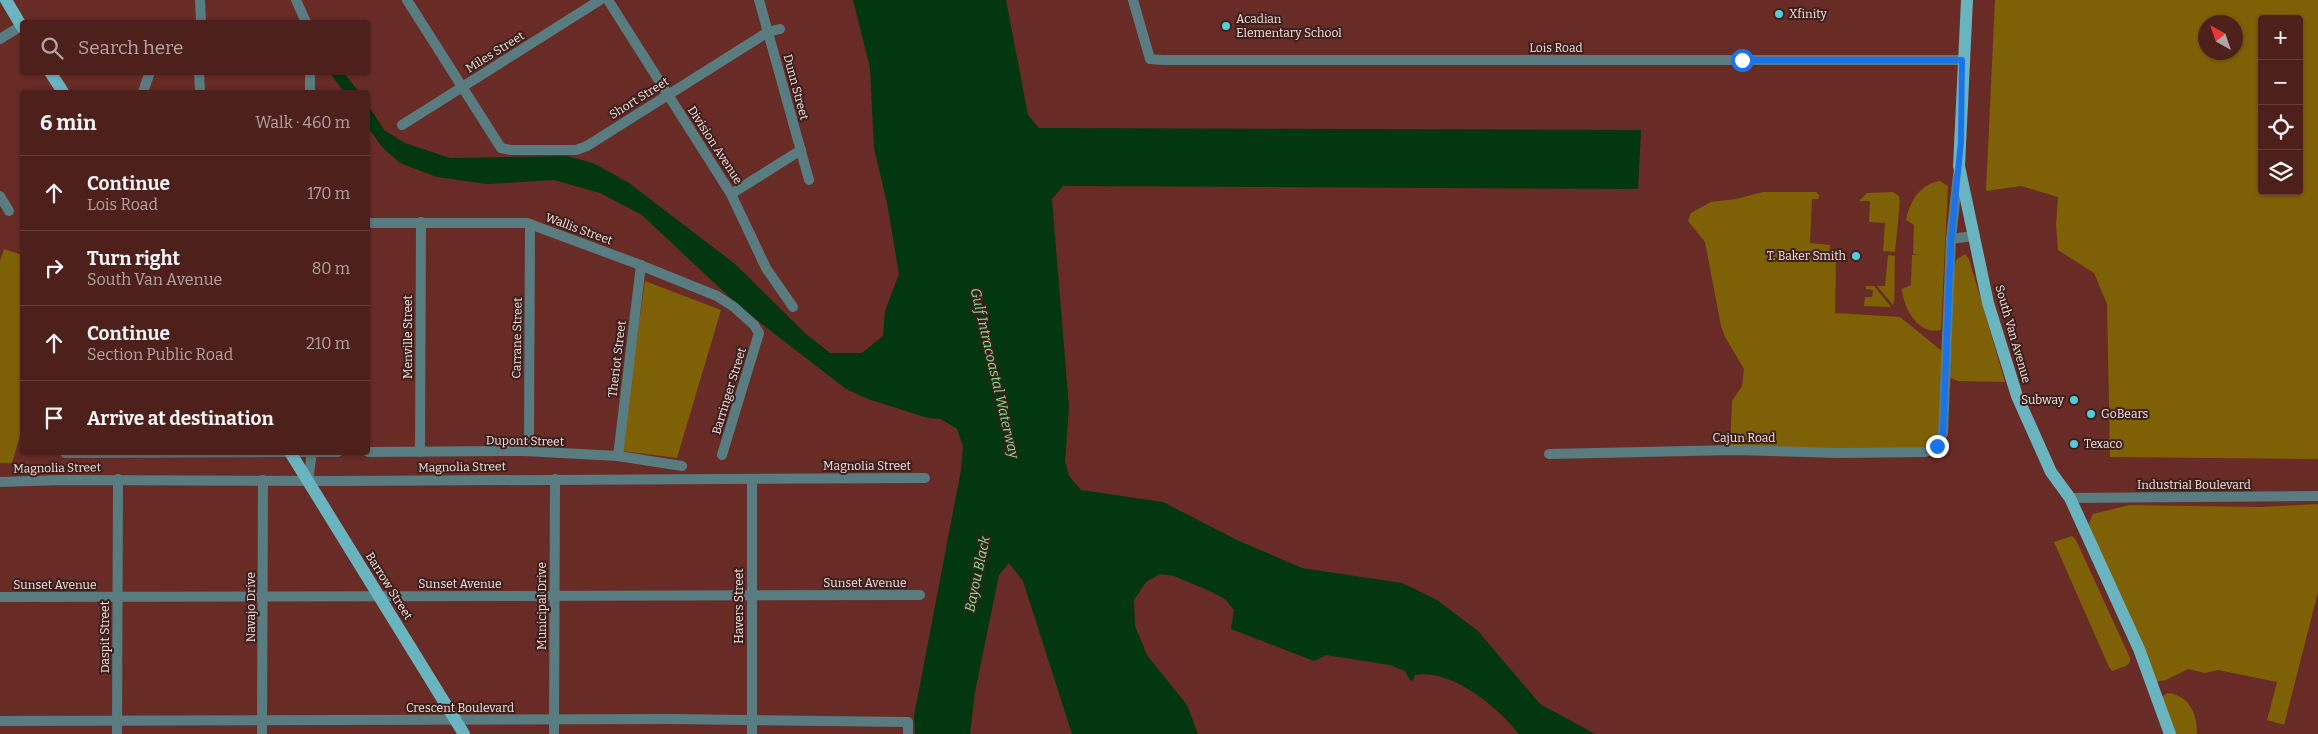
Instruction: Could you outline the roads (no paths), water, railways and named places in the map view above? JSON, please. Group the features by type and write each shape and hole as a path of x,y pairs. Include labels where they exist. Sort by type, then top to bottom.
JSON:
{"main road":[{"path":"6,0 20,23"},
{"name":"South Van Avenue","path":"1967,0 1962,60 1959,166 1988,303 2012,382 2051,472 2070,498 2139,649 2170,734"},
{"path":"52,75 61,90"},
{"name":"Barrow Street","path":"291,455 464,734"}],"street":[{"path":"200,0 201,20"},
{"path":"296,0 305,20"},
{"path":"407,0 463,88"},
{"name":"Miles Street","path":"402,126 600,0"},
{"name":"Division Avenue","path":"608,0 731,194 766,268 793,307"},
{"name":"Dunn Street","path":"760,0 809,180"},
{"name":"Lois Road","path":"1133,0 1150,59 1200,61 1962,60"},
{"path":"0,39 20,27"},
{"name":"Short Street","path":"463,88 501,148 576,150 587,146 768,32 780,29"},
{"path":"143,90 149,75"},
{"path":"200,75 200,90"},
{"path":"310,75 310,90"},
{"path":"731,194 801,150"},
{"path":"1959,166 1951,240 1973,236"},
{"path":"0,196 9,211"},
{"name":"Menville Street","path":"420,452 421,222"},
{"name":"Wallis Street","path":"370,223 515,222 530,224 641,265 717,296 734,306 754,324 759,333"},
{"name":"Carrane Street","path":"524,451 527,448 529,439 530,224"},
{"name":"Cajun Road","path":"1549,454 1735,450 1839,453 1924,452 1937,446 1943,433 1951,240"},
{"name":"Theriot Street","path":"618,456 641,265"},
{"name":"Barringer Street","path":"722,455 759,333"},
{"name":"Dupont Street","path":"370,452 524,451 618,456 682,466"},
{"path":"308,481 312,455"},
{"name":"Magnolia Street","path":"0,482 924,478"},
{"name":"Municipal Drive","path":"554,734 555,479"},
{"name":"Havers Street","path":"752,479 752,734"},
{"name":"Daspit Street","path":"117,734 118,480"},
{"name":"Navajo Drive","path":"262,734 263,480"},
{"name":"Industrial Boulevard","path":"2070,498 2318,496"},
{"name":"Sunset Avenue","path":"0,597 920,595"},
{"name":"Crescent Boulevard","path":"0,721 752,720 908,722 908,734"}],"water":[{"path":"853,0 1006,0 1028,115 1039,128 1641,130 1638,189 1063,186 1052,199 1069,407 1065,461 1069,476 1081,490 1163,502 1237,540 1302,568 1402,583 1437,600 1478,631 1540,704 1595,734 1519,734 1499,712 1473,692 1443,677 1429,674 1415,675 1413,681 1410,680 1405,671 1390,665 1326,655 1314,661 1231,629 1234,610 1226,600 1174,576 1160,574 1146,582 1134,600 1135,626 1147,655 1187,705 1198,734 1072,734 1023,581 1009,563 999,575 975,692 970,734 915,734 914,716 961,470 963,446 957,429 941,419 928,418 868,399 846,389 740,307 642,215 600,193 554,180 487,184 437,177 400,163 382,147 370,130 370,108 384,130 405,143 450,158 567,156 593,163 629,183 735,264 805,333 830,353 862,353 883,336 885,311 899,274 887,203 874,148 870,68"},
{"path":"331,75 346,75 357,90 343,90"}],"place":[{"name":"Xfinity","path":"1779,14"},
{"name":"Acadian Elementary School","path":"1226,26"},
{"name":"T. Baker Smith","path":"1856,256"},
{"name":"Subway","path":"2074,400"},
{"name":"GoBears","path":"2091,414"},
{"name":"Texaco","path":"2074,444"}],"water label":[{"name":"Gulf Intracoastal Waterway","path":"995,373"},
{"name":"Bayou Black","path":"977,574"}]}
